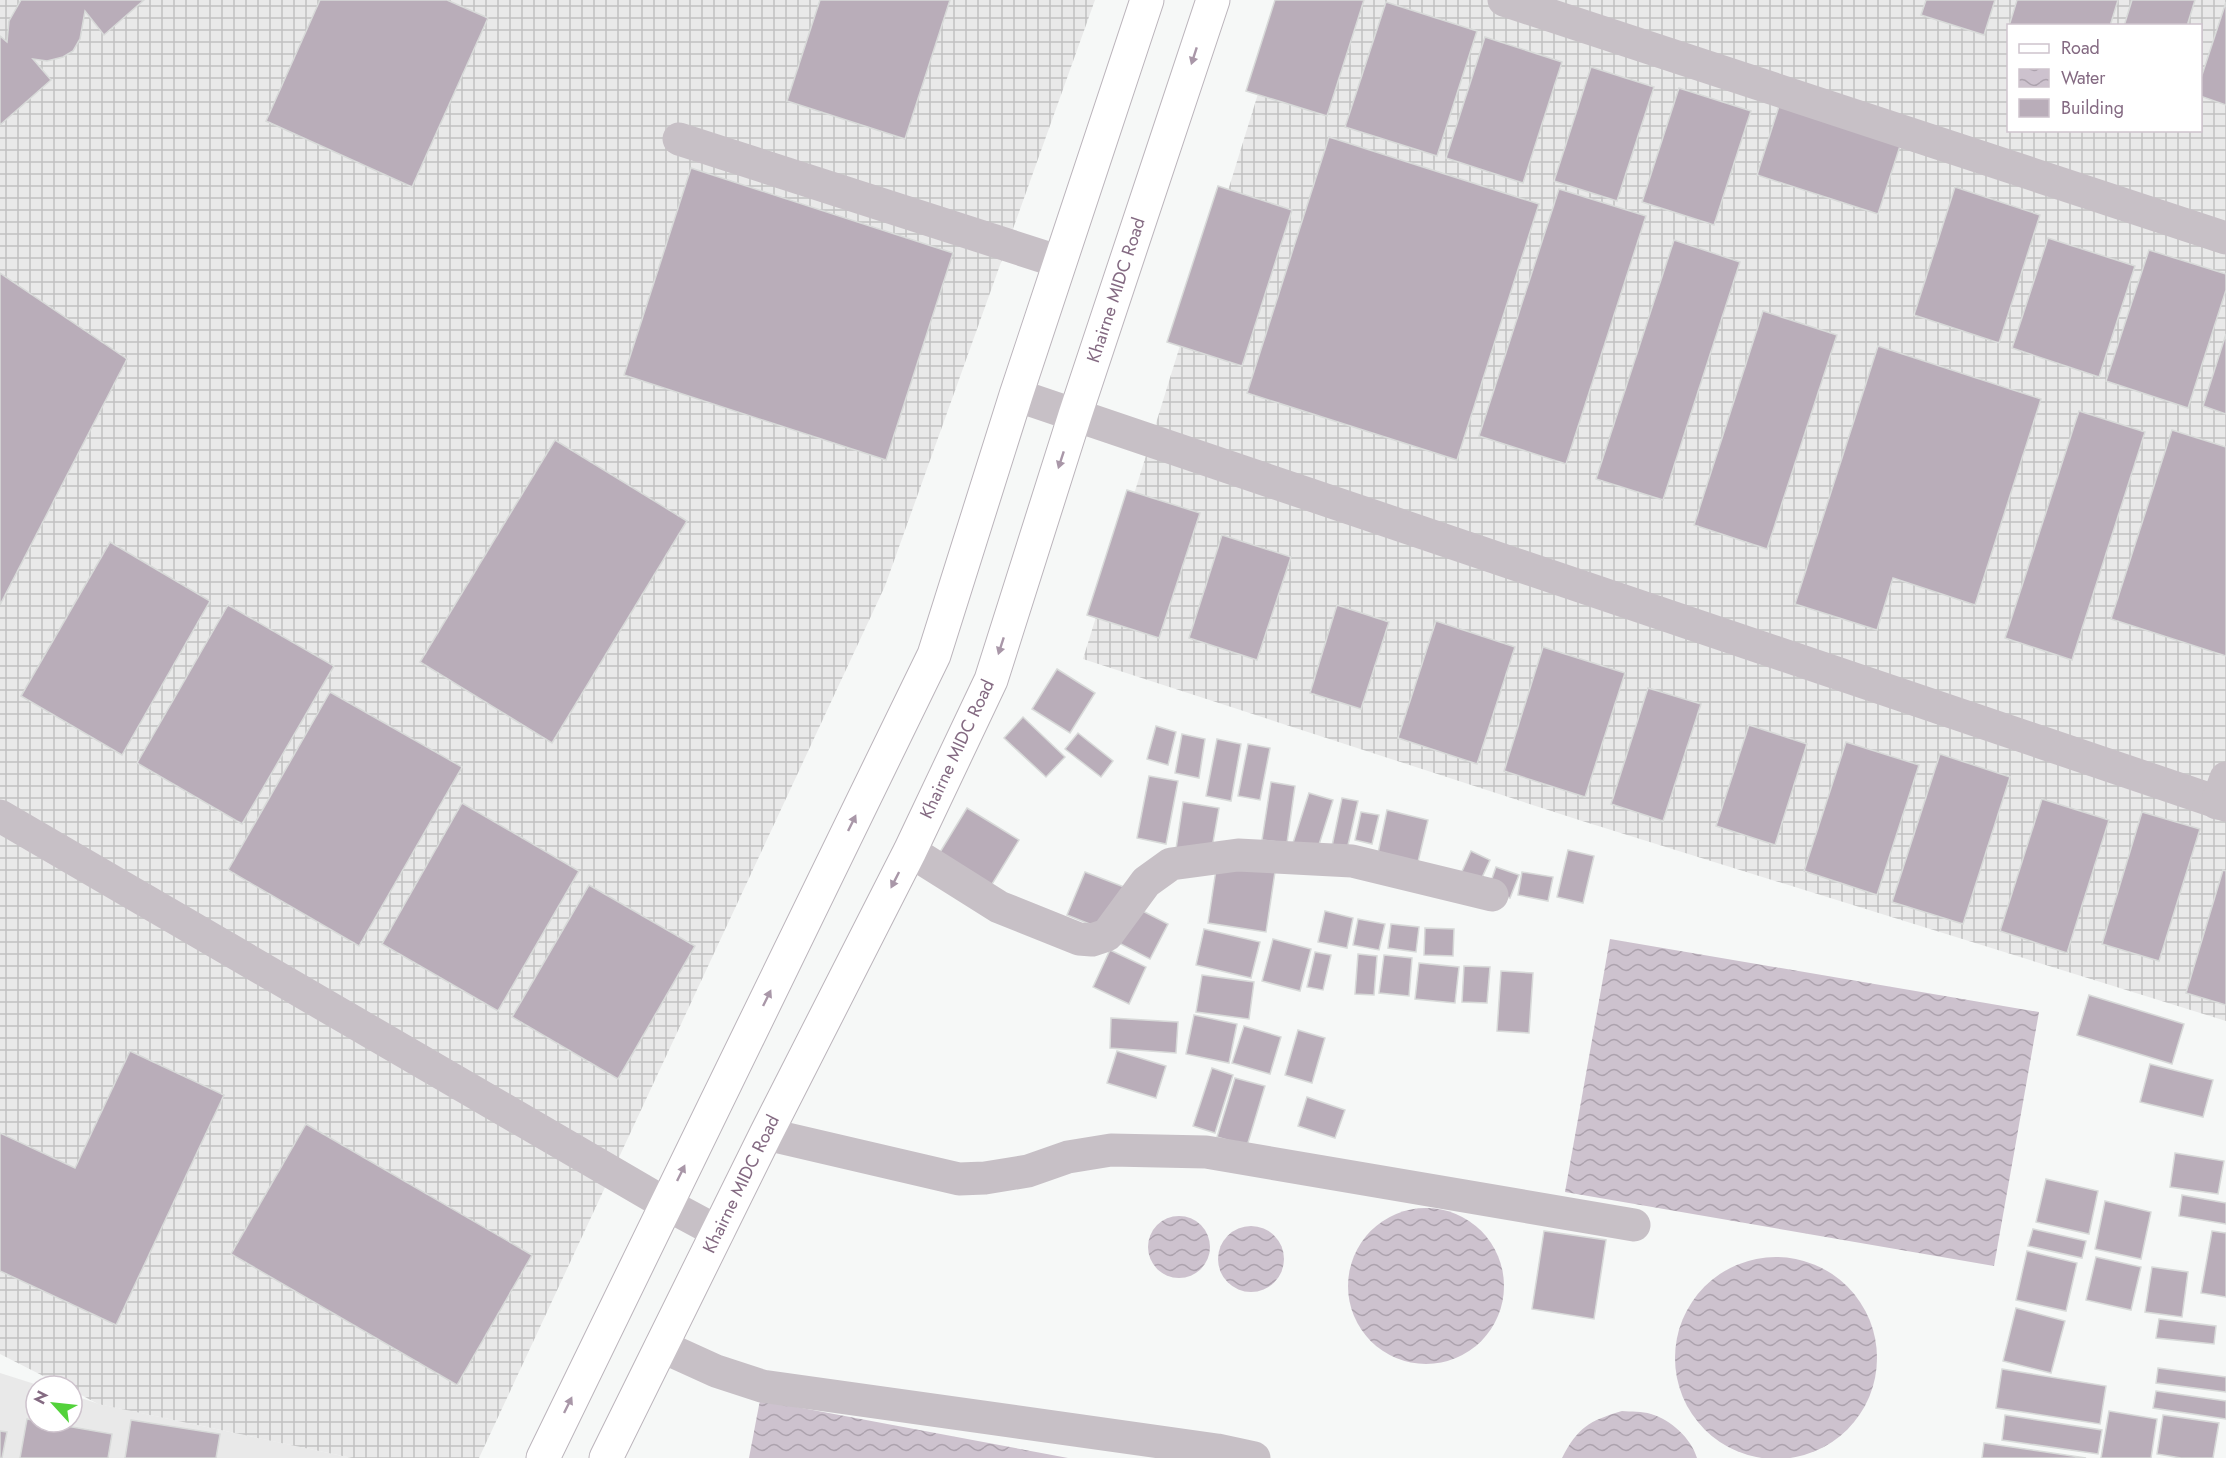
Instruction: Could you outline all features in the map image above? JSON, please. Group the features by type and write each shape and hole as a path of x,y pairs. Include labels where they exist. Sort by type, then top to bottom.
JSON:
{"main road":[{"path":"543,1458 934,656 1016,395 1147,0"},
{"name":"Khairne MIDC Road","path":"606,1458 766,1134 910,851 991,680 1075,415 1212,0"}],"street":[{"path":"1504,0 2226,238"},
{"path":"679,139 1060,262"},
{"path":"1016,395 2223,795"},
{"path":"0,816 717,1232"},
{"path":"910,851 999,907 1079,939 1092,940 1107,935 1146,882 1171,864 1238,855 1352,861 1492,895"},
{"path":"766,1134 959,1179 1028,1172 1068,1157 1111,1150 1206,1152 1634,1225"},
{"path":"661,1346 716,1371 762,1386 1216,1450 1254,1458"}],"shaded area":[{"path":"0,0 1095,0 885,586 479,1458 352,1458 98,1404 84,1396 84,1374 39,1374 0,1354"},
{"path":"1287,0 2226,0 2226,1021 1579,820 1083,659"},
{"path":"0,1373 24,1381 24,1434 84,1434 84,1399 352,1458 0,1458"}],"water":[{"path":"1610,939 2039,1012 1994,1266 1565,1192"},
{"path":"1426,1208 1441,1209 1456,1214 1481,1231 1498,1256 1503,1271 1503,1301 1498,1316 1481,1341 1456,1358 1441,1363 1426,1364 1411,1363 1396,1358 1371,1341 1354,1316 1349,1301 1348,1286 1349,1271 1354,1256 1371,1231 1396,1214 1411,1209"},
{"path":"1179,1216 1201,1225 1210,1247 1201,1269 1179,1278 1157,1269 1148,1247 1157,1225"},
{"path":"1251,1226 1264,1229 1274,1236 1281,1246 1284,1259 1281,1272 1274,1282 1264,1289 1251,1292 1238,1289 1228,1282 1221,1272 1218,1259 1221,1246 1228,1236 1238,1229"},
{"path":"1766,1257 1786,1257 1815,1264 1848,1286 1870,1319 1877,1358 1870,1397 1848,1430 1815,1452 1786,1459 1766,1459 1737,1452 1704,1430 1682,1397 1675,1368 1675,1348 1682,1319 1704,1286 1737,1264"},
{"path":"760,1400 1068,1458 749,1458"},
{"path":"1622,1411 1648,1413 1673,1425 1685,1437 1697,1458 1562,1458 1579,1432 1601,1418"}],"building":[{"path":"21,0 144,0 104,35 85,11 80,39 73,51 63,57 47,61 33,59 51,80 0,125 0,36 7,42 9,21"},
{"path":"320,0 447,0 488,18 412,187 266,121"},
{"path":"820,0 950,0 905,139 787,101"},
{"path":"1275,0 1364,0 1327,116 1246,91"},
{"path":"1926,0 1995,0 1984,35 1921,15"},
{"path":"2017,0 2118,0 2111,24 2010,24"},
{"path":"2132,0 2195,0 2188,24 2125,24"},
{"path":"1386,2 1477,31 1437,156 1345,127"},
{"path":"2226,2 2226,105 2202,97 2202,75"},
{"path":"1485,37 1562,62 1523,183 1446,158"},
{"path":"1591,67 1654,87 1617,201 1554,181"},
{"path":"1679,88 1751,111 1714,225 1642,202"},
{"path":"1780,103 1901,143 1878,214 1757,175"},
{"path":"1329,137 1539,204 1457,460 1247,393"},
{"path":"691,168 953,253 886,460 624,375"},
{"path":"1218,186 1292,210 1242,366 1167,342"},
{"path":"1955,187 2040,215 1999,343 1914,315"},
{"path":"1559,189 1646,216 1566,464 1479,436"},
{"path":"2048,238 2135,266 2099,377 2012,348"},
{"path":"1674,240 1740,262 1663,500 1596,479"},
{"path":"2149,250 2226,274 2226,290 2188,408 2106,381"},
{"path":"0,273 127,359 0,605"},
{"path":"1763,311 1837,335 1767,549 1694,525"},
{"path":"2226,334 2226,414 2203,406"},
{"path":"1878,346 2041,399 1975,605 1893,578 1877,630 1795,604"},
{"path":"2079,411 2145,432 2072,660 2005,638"},
{"path":"2172,430 2226,447 2226,656 2111,619"},
{"path":"555,440 687,521 552,743 420,662"},
{"path":"1127,490 1200,513 1159,638 1087,615"},
{"path":"1222,535 1291,557 1257,660 1189,638"},
{"path":"110,542 210,601 122,755 21,696"},
{"path":"228,605 334,666 242,824 137,763"},
{"path":"1337,605 1389,622 1361,709 1310,693"},
{"path":"1436,621 1515,647 1477,764 1398,738"},
{"path":"1543,647 1625,673 1585,797 1504,771"},
{"path":"1057,669 1095,693 1070,733 1032,709"},
{"path":"1648,688 1701,704 1663,821 1611,804"},
{"path":"330,692 462,767 359,946 228,870"},
{"path":"1023,717 1065,757 1046,777 1004,738"},
{"path":"1749,725 1807,744 1775,845 1716,826"},
{"path":"1156,726 1176,732 1168,765 1147,759"},
{"path":"1078,733 1113,761 1101,777 1065,749"},
{"path":"1182,734 1205,739 1199,778 1175,773"},
{"path":"1217,739 1241,744 1231,801 1206,796"},
{"path":"1846,742 1919,765 1877,895 1804,871"},
{"path":"1248,744 1270,748 1260,800 1238,796"},
{"path":"1940,754 2010,777 1963,924 1892,902"},
{"path":"1149,776 1178,781 1166,844 1137,838"},
{"path":"1271,782 1295,786 1287,843 1262,840"},
{"path":"1309,793 1333,800 1317,851 1293,843"},
{"path":"1342,798 1358,801 1346,854 1331,851"},
{"path":"2042,799 2109,820 2067,953 2000,931"},
{"path":"1183,802 1219,808 1211,854 1176,849"},
{"path":"462,803 579,871 498,1011 382,944"},
{"path":"967,808 1019,840 986,894 934,862"},
{"path":"1387,810 1428,820 1417,866 1377,858"},
{"path":"1361,812 1379,815 1372,844 1355,840"},
{"path":"2142,812 2200,829 2159,961 2102,944"},
{"path":"1568,850 1594,856 1583,903 1557,897"},
{"path":"1471,851 1490,860 1479,884 1460,876"},
{"path":"1217,863 1275,872 1266,932 1208,923"},
{"path":"1496,867 1519,875 1510,898 1488,890"},
{"path":"2223,870 2226,871 2226,1005 2186,993"},
{"path":"1085,872 1124,887 1107,931 1067,915"},
{"path":"1522,872 1553,877 1548,901 1518,895"},
{"path":"589,885 695,946 618,1079 512,1017"},
{"path":"1133,906 1168,924 1150,959 1115,941"},
{"path":"1325,911 1353,918 1347,948 1318,942"},
{"path":"1358,919 1385,924 1379,950 1353,945"},
{"path":"1391,924 1419,927 1416,952 1388,948"},
{"path":"1425,928 1454,929 1453,956 1424,955"},
{"path":"1204,929 1260,942 1251,978 1196,965"},
{"path":"1273,939 1311,949 1300,991 1262,981"},
{"path":"1110,950 1146,967 1129,1004 1093,987"},
{"path":"1315,952 1331,955 1323,990 1307,987"},
{"path":"1358,954 1377,956 1374,995 1355,994"},
{"path":"1384,955 1412,958 1409,996 1379,993"},
{"path":"1419,963 1459,967 1455,1003 1415,999"},
{"path":"1464,966 1490,967 1487,1003 1462,1002"},
{"path":"1501,971 1533,973 1529,1033 1497,1031"},
{"path":"1202,975 1254,982 1249,1019 1196,1012"},
{"path":"2089,995 2184,1024 2172,1064 2077,1035"},
{"path":"1194,1015 1237,1024 1229,1063 1186,1054"},
{"path":"1111,1018 1178,1022 1176,1053 1110,1048"},
{"path":"1244,1026 1281,1037 1270,1074 1232,1063"},
{"path":"1298,1030 1325,1038 1312,1083 1285,1075"},
{"path":"130,1051 224,1095 116,1325 0,1271 0,1133 75,1168"},
{"path":"1117,1051 1166,1066 1156,1098 1107,1083"},
{"path":"2150,1064 2213,1080 2203,1117 2140,1102"},
{"path":"1212,1068 1233,1075 1215,1133 1193,1126"},
{"path":"1235,1078 1265,1086 1247,1146 1217,1137"},
{"path":"1307,1097 1345,1110 1335,1138 1298,1126"},
{"path":"306,1124 532,1255 457,1385 231,1254"},
{"path":"2175,1153 2224,1161 2218,1194 2170,1187"},
{"path":"2046,1179 2098,1191 2089,1234 2036,1222"},
{"path":"2182,1195 2226,1203 2226,1224 2179,1216"},
{"path":"2105,1201 2151,1212 2141,1259 2095,1249"},
{"path":"2033,1229 2086,1241 2082,1258 2028,1246"},
{"path":"1544,1231 1606,1240 1594,1319 1532,1309"},
{"path":"2212,1231 2226,1233 2226,1297 2201,1293"},
{"path":"2027,1251 2077,1263 2066,1311 2016,1300"},
{"path":"2096,1257 2141,1267 2131,1310 2086,1300"},
{"path":"2152,1267 2188,1272 2182,1317 2145,1312"},
{"path":"2016,1308 2065,1321 2051,1373 2003,1361"},
{"path":"2159,1319 2216,1326 2214,1344 2156,1338"},
{"path":"2158,1368 2226,1377 2226,1392 2156,1383"},
{"path":"2002,1369 2106,1386 2100,1424 1996,1408"},
{"path":"2156,1391 2226,1401 2226,1419 2153,1408"},
{"path":"2109,1411 2157,1419 2151,1458 2101,1458"},
{"path":"2005,1415 2102,1430 2098,1454 2002,1440"},
{"path":"2163,1415 2219,1423 2213,1458 2181,1458 2157,1454"},
{"path":"131,1420 220,1434 216,1458 125,1458"},
{"path":"84,1429 112,1434 108,1458 20,1458 24,1434 84,1434"},
{"path":"0,1431 7,1432 2,1458 0,1458"},
{"path":"1984,1443 2086,1458 1982,1458"}]}
